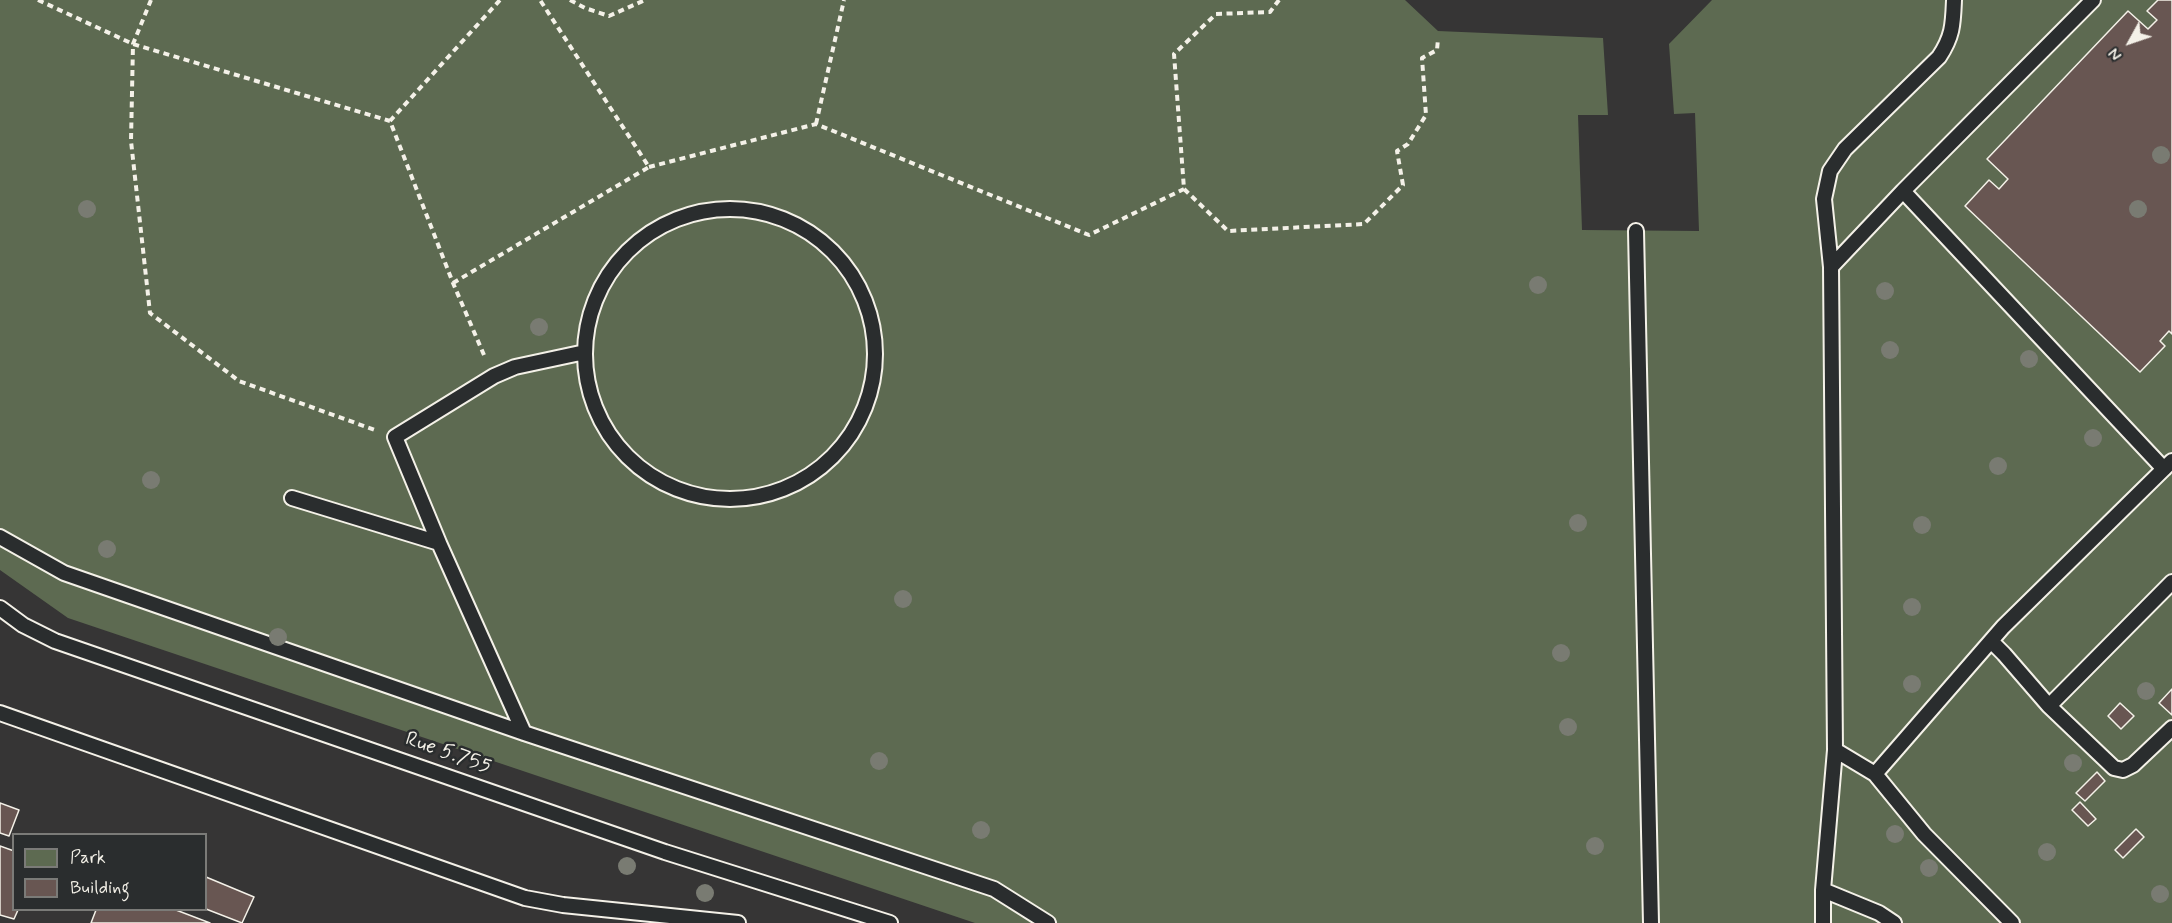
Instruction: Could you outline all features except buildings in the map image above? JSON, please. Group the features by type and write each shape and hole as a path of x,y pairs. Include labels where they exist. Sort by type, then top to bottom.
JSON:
{"lane":[{"path":"1823,923 1823,890 1835,750 1831,267 1824,199 1830,171 1845,149 1939,57 1953,28 1954,0"},
{"path":"1831,267 2092,0"},
{"path":"1875,774 1990,640 2168,465 1903,191"},
{"path":"705,208 739,208 772,214 802,229 829,250 850,277 864,308 874,340 874,377 865,412 847,444 821,470 790,489 755,499 719,500 684,492 651,476 624,451 603,421 591,386 585,352 588,316 600,284 618,256 644,233 673,217 705,208"},
{"path":"1636,231 1652,923"},
{"path":"524,733 439,543 395,437 494,376 515,367 585,352"},
{"path":"292,498 439,543"},
{"path":"0,537 64,573 524,733 994,889 1048,923"},
{"path":"2049,706 2172,582"},
{"name":"Rue 5.755","path":"0,608 23,625 55,641 665,852 890,923"},
{"path":"1990,640 2049,706 2114,768 2123,770 2133,765 2172,728"},
{"path":"0,713 525,898 563,905 738,923"},
{"path":"1835,750 1875,774 1924,834 2012,923"},
{"path":"1823,890 1879,913 1894,923"}],"path":[{"path":"38,0 133,44 390,121"},
{"path":"152,0 133,44 131,141 150,313 239,381 395,437"},
{"path":"390,121 500,0"},
{"path":"540,0 649,167"},
{"path":"570,0 609,16 645,0"},
{"path":"816,124 844,0"},
{"path":"1279,0 1270,12 1216,14 1174,54 1184,189 1228,231 1364,224 1403,185 1397,151 1408,144 1426,115 1422,58 1437,50 1438,39"},
{"path":"390,121 453,283 494,376"},
{"path":"453,283 649,167 816,124 1089,235 1184,189"}],"green space":[{"path":"0,0 1405,0 1438,31 1603,38 1608,115 1578,115 1582,230 1699,231 1695,113 1674,114 1669,44 1712,0 2172,0 2172,923 975,923 68,618 0,570"}]}
